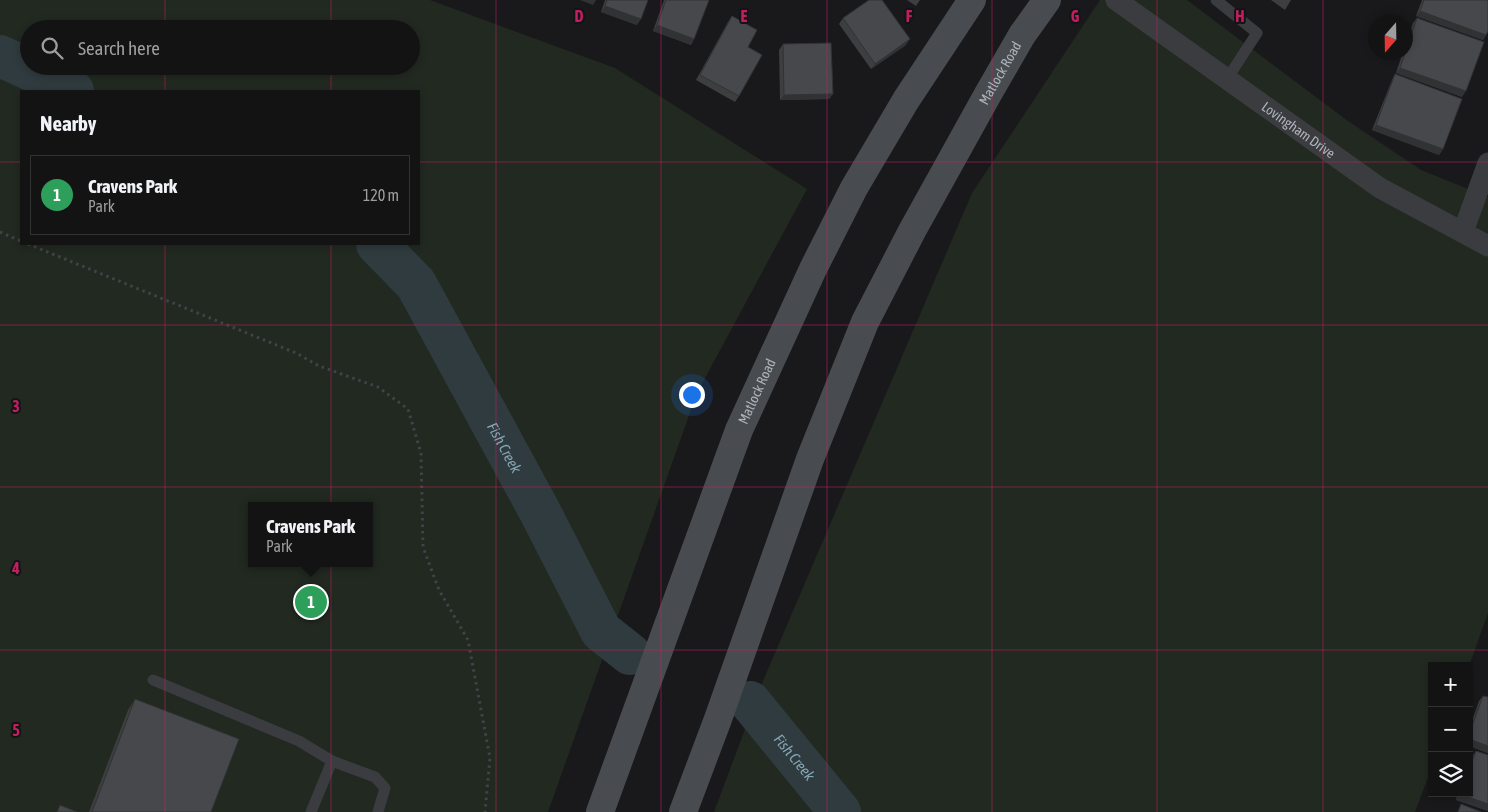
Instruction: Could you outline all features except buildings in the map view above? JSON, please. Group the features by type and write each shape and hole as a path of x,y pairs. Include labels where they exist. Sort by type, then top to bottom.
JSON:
{"main road":[{"name":"Matlock Road","path":"600,812 739,430 813,269 854,188 897,116 972,0"},
{"path":"1007,61 1007,40 1014,24 1030,0"},
{"name":"Matlock Road","path":"683,812 739,662 810,459 865,322 912,231 1007,61 1047,0"}],"street":[{"name":"Lovingham Drive","path":"1116,0 1380,188 1488,246"},
{"path":"1462,232 1488,163"}],"lane":[{"path":"1216,0 1257,33 1227,79"},
{"path":"153,680 298,741 332,761 375,777 385,788 378,812"},
{"path":"311,812 332,761"}],"path":[{"path":"0,232 20,241"},
{"path":"30,245 296,353 320,366 378,387 408,409 421,453 423,546 439,590 468,640 490,758 485,812"}],"shaded area":[{"path":"0,0 430,0 615,68 807,189 697,393 548,812 0,812"},
{"path":"1100,0 1187,0 1348,121 1421,170 1488,197 1488,613 1470,662 1428,662 1428,778 1415,812 714,812 763,681 972,193"}],"waterway":[{"name":"Fish Creek","path":"0,56 20,65"},
{"name":"Fish Creek","path":"42,75 71,90"},
{"name":"Fish Creek","path":"378,245 416,284 539,510 601,631 630,654"},
{"name":"Fish Creek","path":"750,702 840,812"}],"place":[{"name":"Cravens Park","path":"311,602"}]}
